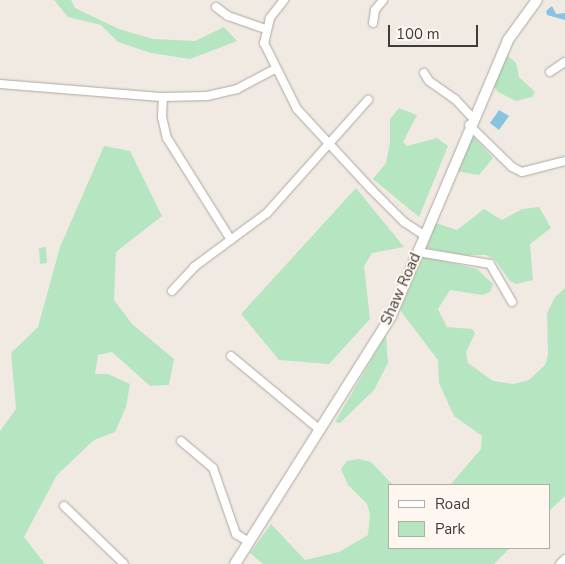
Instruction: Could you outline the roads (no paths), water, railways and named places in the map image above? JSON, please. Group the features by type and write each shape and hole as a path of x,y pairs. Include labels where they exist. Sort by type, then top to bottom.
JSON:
{"main road":[{"name":"Shaw Road","path":"235,564 391,316 471,121 508,40 537,0"}],"street":[{"path":"284,0 272,13 265,29 264,44 275,69 297,109 326,144 404,222 424,235"},
{"path":"373,23 375,10 383,0"},
{"path":"216,7 228,16 265,29"},
{"path":"550,72 565,62"},
{"path":"0,84 163,97 218,94 237,89 275,69"},
{"path":"424,73 429,82 455,98 471,121 517,171 528,172 565,160"},
{"path":"163,97 162,117 168,138 231,240"},
{"path":"172,291 194,267 267,213 326,144 368,100"},
{"path":"418,252 464,262 487,262 494,268 512,302"},
{"path":"232,356 320,430"},
{"path":"181,440 213,468 236,534 249,542"},
{"path":"64,506 124,564"},
{"path":"560,564 565,559"}],"water":[{"path":"552,6 556,14 565,13 565,20 547,15 546,11"},
{"path":"499,110 509,116 499,130 490,123"}]}
